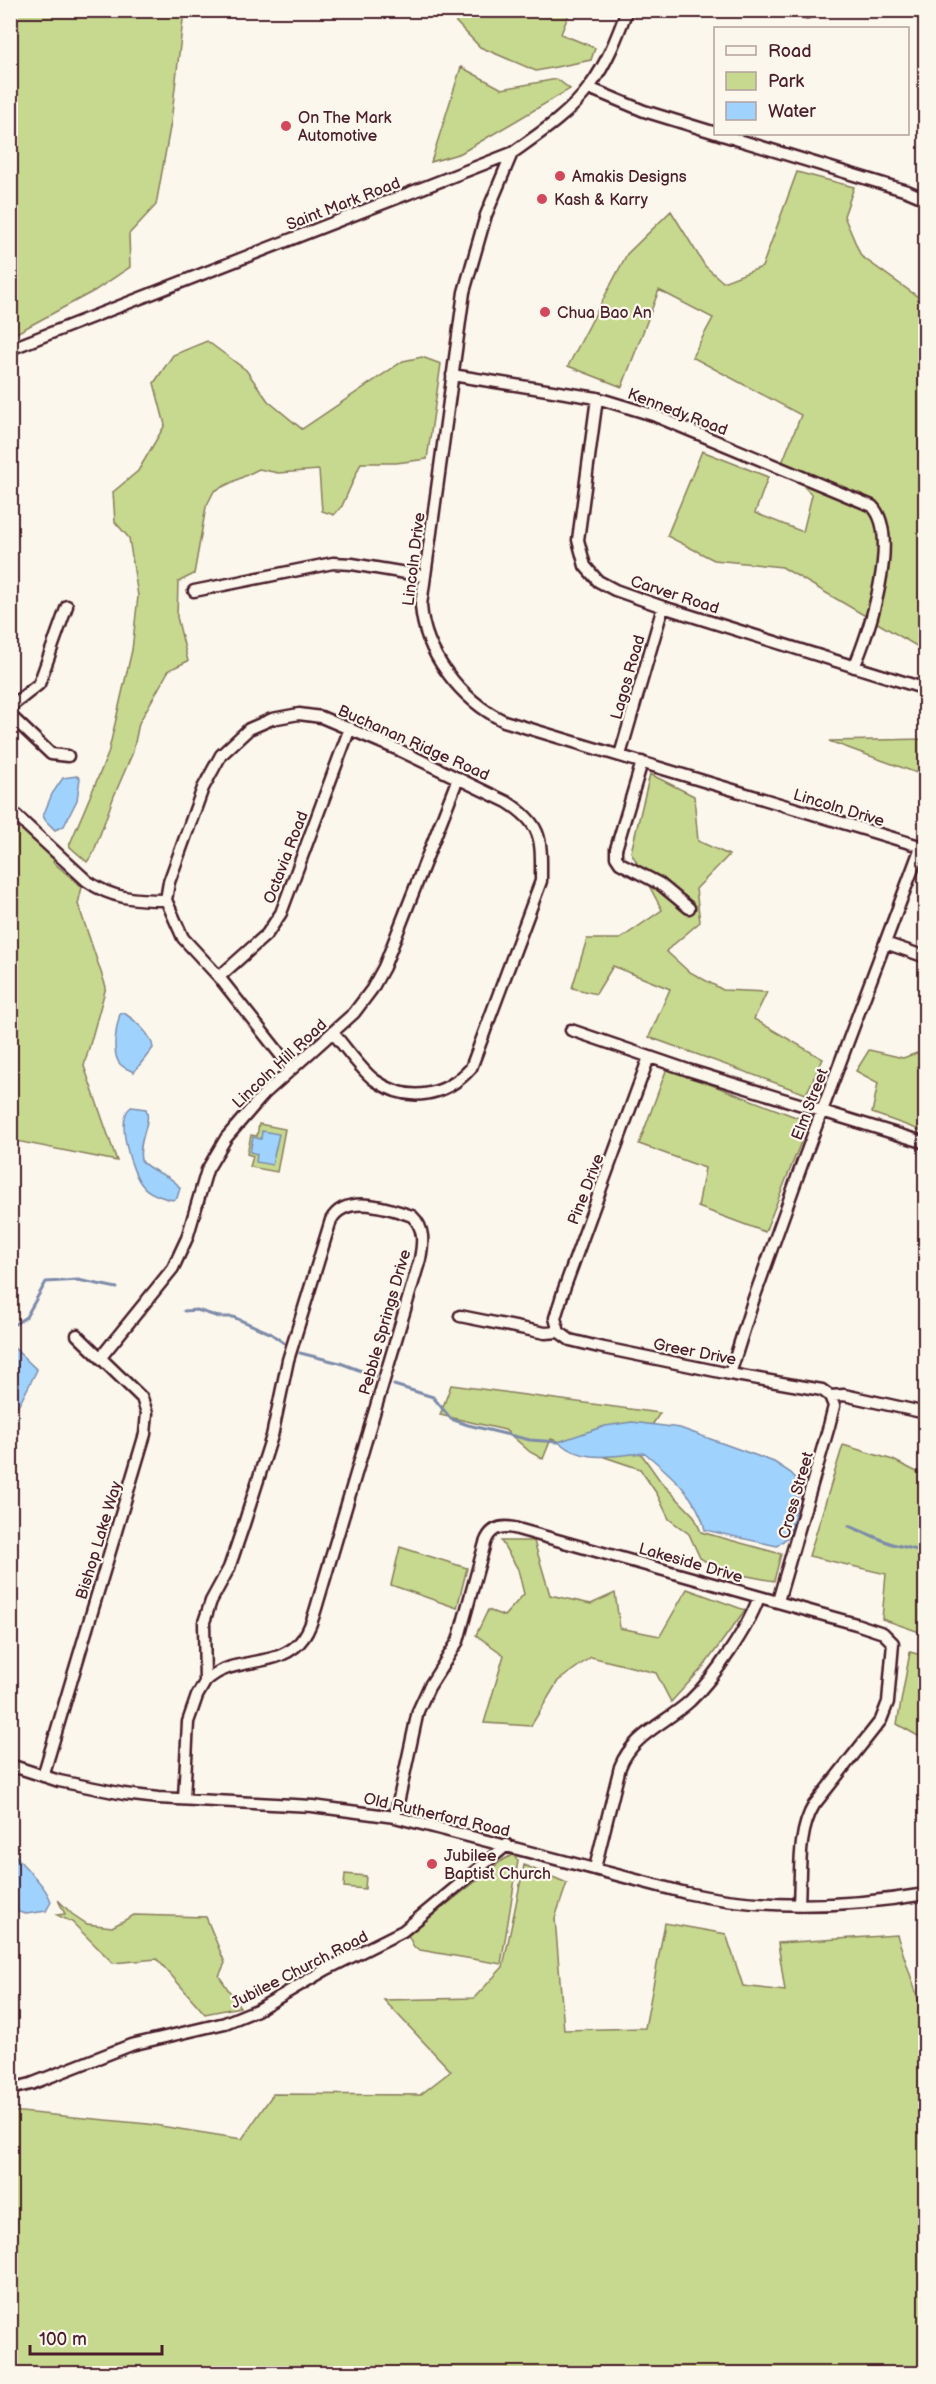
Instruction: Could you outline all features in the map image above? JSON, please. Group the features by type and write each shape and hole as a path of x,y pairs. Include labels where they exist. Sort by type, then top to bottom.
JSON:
{"street":[{"name":"Saint Mark Road","path":"10,349 512,153 553,123 589,88 604,65 627,10"},
{"path":"589,88 644,111 714,132"},
{"path":"724,135 896,187 926,199"},
{"name":"Lincoln Drive","path":"512,153 486,215 468,275 460,313 424,576 422,619 430,645 441,663 474,702 504,721 923,847"},
{"name":"Kennedy Road","path":"452,375 597,398 653,415 872,506 879,516 884,542 882,567 868,631 854,667"},
{"name":"Carver Road","path":"597,398 578,534 582,561 589,573 608,588 663,607 926,689"},
{"path":"194,591 333,563 424,576"},
{"path":"10,707 39,684 67,606"},
{"name":"Lagos Road","path":"620,755 663,607"},
{"name":"Buchanan Ridge Road","path":"166,900 169,882 203,788 220,755 249,729 272,719 299,714 321,717 458,778 526,814 538,833 541,881 471,1068 460,1080 440,1091 420,1096 396,1090 375,1081 333,1033"},
{"path":"10,716 51,754 68,756"},
{"name":"Octavia Road","path":"219,977 267,934 280,913 350,728"},
{"path":"642,762 616,849 616,857 620,863 660,884 689,908"},
{"name":"Lincoln Hill Road","path":"101,1357 172,1268 188,1238 207,1170 226,1138 243,1116 291,1068 354,1013 372,988 384,967 458,778"},
{"path":"10,810 98,889 130,900 166,900 183,938 219,977 291,1068"},
{"name":"Elm Street","path":"730,1374 757,1290 822,1112 923,847"},
{"path":"885,944 926,957"},
{"path":"571,1030 649,1057 926,1143"},
{"name":"Pine Drive","path":"559,1332 555,1325 555,1318 564,1289 649,1057"},
{"name":"Pebble Springs Drive","path":"184,1799 188,1722 197,1696 205,1682 222,1670 270,1659 290,1651 303,1640 311,1623 420,1259 421,1229 412,1216 354,1204 342,1207 331,1220 288,1360 275,1426 244,1524 229,1568 206,1615 203,1629 205,1682"},
{"name":"Greer Drive","path":"460,1316 546,1333 559,1332 570,1340 599,1347 822,1390 831,1396 844,1395 926,1413"},
{"name":"Bishop Lake Way","path":"43,1776 145,1434 147,1413 142,1398 77,1335"},
{"name":"Cross Street","path":"778,1601 830,1426 834,1406 831,1396"},
{"name":"Lakeside Drive","path":"395,1817 418,1711 429,1687 458,1641 485,1543 493,1530 507,1527 529,1531 883,1632 892,1640 894,1648 888,1702 881,1720 814,1805 807,1819 803,1836 799,1904"},
{"path":"595,1868 620,1767 626,1754 637,1741 682,1707 702,1688 753,1614 759,1597"},
{"name":"Old Rutherford Road","path":"10,1765 43,1776 113,1792 184,1799 312,1806 395,1817 704,1897 746,1902 799,1904 873,1901 926,1894"},
{"name":"Jubilee Church Road","path":"10,2089 34,2083 132,2045 225,2023 257,2010 327,1969 403,1931 507,1845"}],"green space":[{"path":"11,10 184,11 171,122 156,205 129,234 130,267 94,291 11,336"},
{"path":"450,11 570,11 561,34 595,48 591,60 536,71 480,47 454,20"},
{"path":"461,67 502,89 557,79 570,89 461,153 431,162"},
{"path":"797,172 854,187 844,216 861,256 925,302 925,651 782,567 714,560 667,536 702,451 768,477 755,513 803,532 812,495 782,463 801,415 692,357 713,318 659,290 622,387 568,366 627,254 671,211 705,266 723,282 762,267"},
{"path":"207,341 246,370 268,401 302,429 403,361 422,357 441,364 427,459 396,463 361,463 342,506 334,515 322,511 319,470 278,473 259,469 214,491 206,507 194,574 178,582 177,617 188,661 169,670 139,723 133,752 93,854 87,862 69,846 108,754 132,650 138,596 129,538 115,522 113,492 138,471 165,425 154,383 173,355"},
{"path":"925,735 925,776 829,741 924,739"},
{"path":"650,774 694,796 698,841 729,855 696,889 700,922 666,951 688,971 723,990 767,992 754,1019 823,1059 806,1094 649,1037 670,989 613,966 596,994 572,988 587,939 620,939 662,910 631,852"},
{"path":"10,817 55,858 53,862 82,887 78,904 106,987 84,1066 117,1161 11,1140"},
{"path":"869,1050 903,1058 925,1050 925,1132 872,1113 878,1083 856,1071"},
{"path":"667,1068 809,1122 765,1232 698,1207 705,1168 639,1144"},
{"path":"259,1124 285,1129 277,1172 250,1167 253,1156 247,1154 251,1135 257,1136"},
{"path":"451,1385 660,1413 637,1448 661,1482 694,1516 701,1532 781,1554 774,1581 721,1571 700,1558 689,1534 669,1519 657,1494 640,1469 551,1439 543,1459 530,1452 505,1430 440,1415"},
{"path":"843,1445 893,1460 925,1476 925,1634 882,1619 886,1574 809,1556"},
{"path":"501,1541 534,1541 550,1595 591,1604 615,1593 620,1628 660,1636 687,1589 745,1610 704,1666 671,1702 656,1673 591,1657 558,1681 531,1726 484,1723 504,1655 476,1635 488,1610 504,1616 524,1594 518,1569"},
{"path":"400,1547 467,1568 457,1608 391,1585"},
{"path":"910,1652 925,1656 925,1740 897,1724"},
{"path":"513,1855 518,1861 501,1964 414,1947 408,1935 504,1859"},
{"path":"524,1865 567,1883 555,1918 564,2030 645,2028 665,1923 726,1934 743,1986 785,1991 778,1943 897,1935 925,2019 925,2373 11,2373 11,2111 148,2124 242,2139 273,2094 420,2095 451,2071 384,2000 474,1998 503,1967"},
{"path":"345,1874 366,1876 365,1889 344,1887"},
{"path":"58,1900 72,1914 87,1924 112,1927 134,1915 206,1917 225,1963 219,1976 240,2007 205,2014 157,1959 113,1963 72,1922 57,1915 65,1914"}],"water":[{"path":"77,776 80,778 77,800 64,826 55,830 43,816 52,794 63,778"},
{"path":"124,1013 146,1033 153,1048 134,1072 125,1068 117,1060 115,1040 117,1026 120,1014"},
{"path":"131,1107 146,1109 147,1120 141,1146 141,1160 145,1165 172,1179 180,1188 177,1198 173,1200 149,1191 138,1179 126,1146 124,1123 126,1113"},
{"path":"262,1131 279,1134 272,1165 256,1162 257,1154 250,1152 253,1137 261,1139"},
{"path":"10,1344 37,1370 11,1415"},
{"path":"632,1422 680,1428 774,1462 791,1473 800,1483 795,1515 788,1537 777,1546 705,1530 702,1518 690,1497 645,1453 589,1456 568,1449 558,1442 605,1426"},
{"path":"10,1847 48,1894 51,1902 46,1911 26,1914 18,1912 14,1897"}],"waterway":[{"path":"10,1327 26,1317 46,1282 78,1280 117,1288"},
{"path":"184,1311 197,1310 219,1317 233,1317 270,1333 284,1343"},
{"path":"300,1353 340,1363 375,1376"},
{"path":"394,1385 433,1397 451,1419 468,1425 530,1440 558,1442"},
{"path":"849,1526 892,1544 926,1552"}],"place":[{"name":"On The Mark Automotive","path":"286,126"},
{"name":"Amakis Designs","path":"560,176"},
{"name":"Kash & Karry","path":"542,199"},
{"name":"Chua Bao An","path":"545,312"},
{"name":"Jubilee Baptist Church","path":"432,1864"}]}
